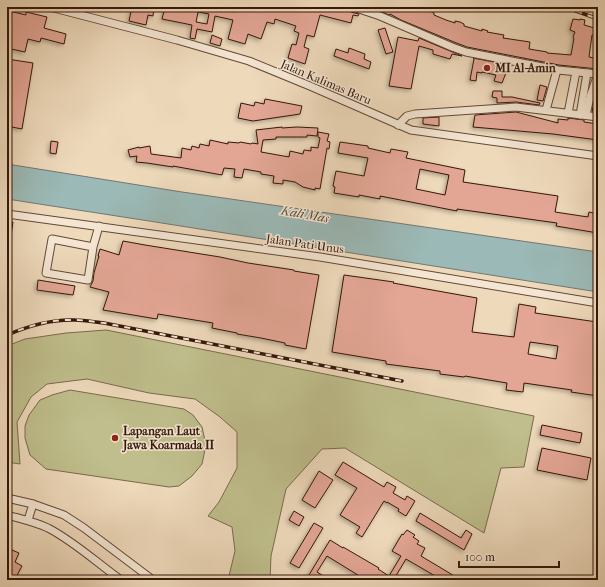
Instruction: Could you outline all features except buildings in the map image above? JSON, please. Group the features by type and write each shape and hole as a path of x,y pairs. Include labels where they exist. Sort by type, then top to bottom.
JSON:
{"street":[{"name":"Jalan Kalimas Baru","path":"50,7 80,11 249,61 415,131 598,156"},
{"path":"353,7 380,16 466,52 557,70 598,74 583,115"},
{"path":"546,110 557,70"},
{"path":"568,113 576,72"},
{"path":"583,115 587,73"},
{"path":"398,125 407,116 415,114 516,107 598,117"},
{"name":"Jalan Pati Unus","path":"7,214 320,257 598,303"},
{"path":"93,246 52,239 46,272 88,280 93,246 98,226"},
{"path":"7,498 33,504 64,515 84,528 153,580"},
{"path":"28,520 33,504"},
{"path":"7,515 28,520 48,528 71,542 121,580"}],"shaded area":[{"path":"106,330 534,416 524,467 501,468 484,533 345,448 322,449 286,489 271,556 270,580 228,580 235,551 232,527 208,516 219,502 237,468 237,432 220,417 195,399 149,393 87,379 47,384 31,397 17,422 20,464 7,462 7,346 25,339 66,333"},
{"name":"Lapangan Laut Jawa Koarmada II","path":"70,390 184,409 193,415 202,427 206,445 202,464 192,476 179,486 169,487 46,469 30,455 25,438 25,426 29,415 40,400"}],"water":[{"name":"Kali Mas","path":"7,164 182,192 598,252 598,292 7,199"}],"railway":[{"path":"565,7 598,19"},
{"path":"7,335 32,326 49,322 79,320 104,323 402,381"}],"place":[{"name":"MI Al-Amin","path":"487,68"},
{"name":"Lapangan Laut Jawa Koarmada II","path":"115,438"}]}
